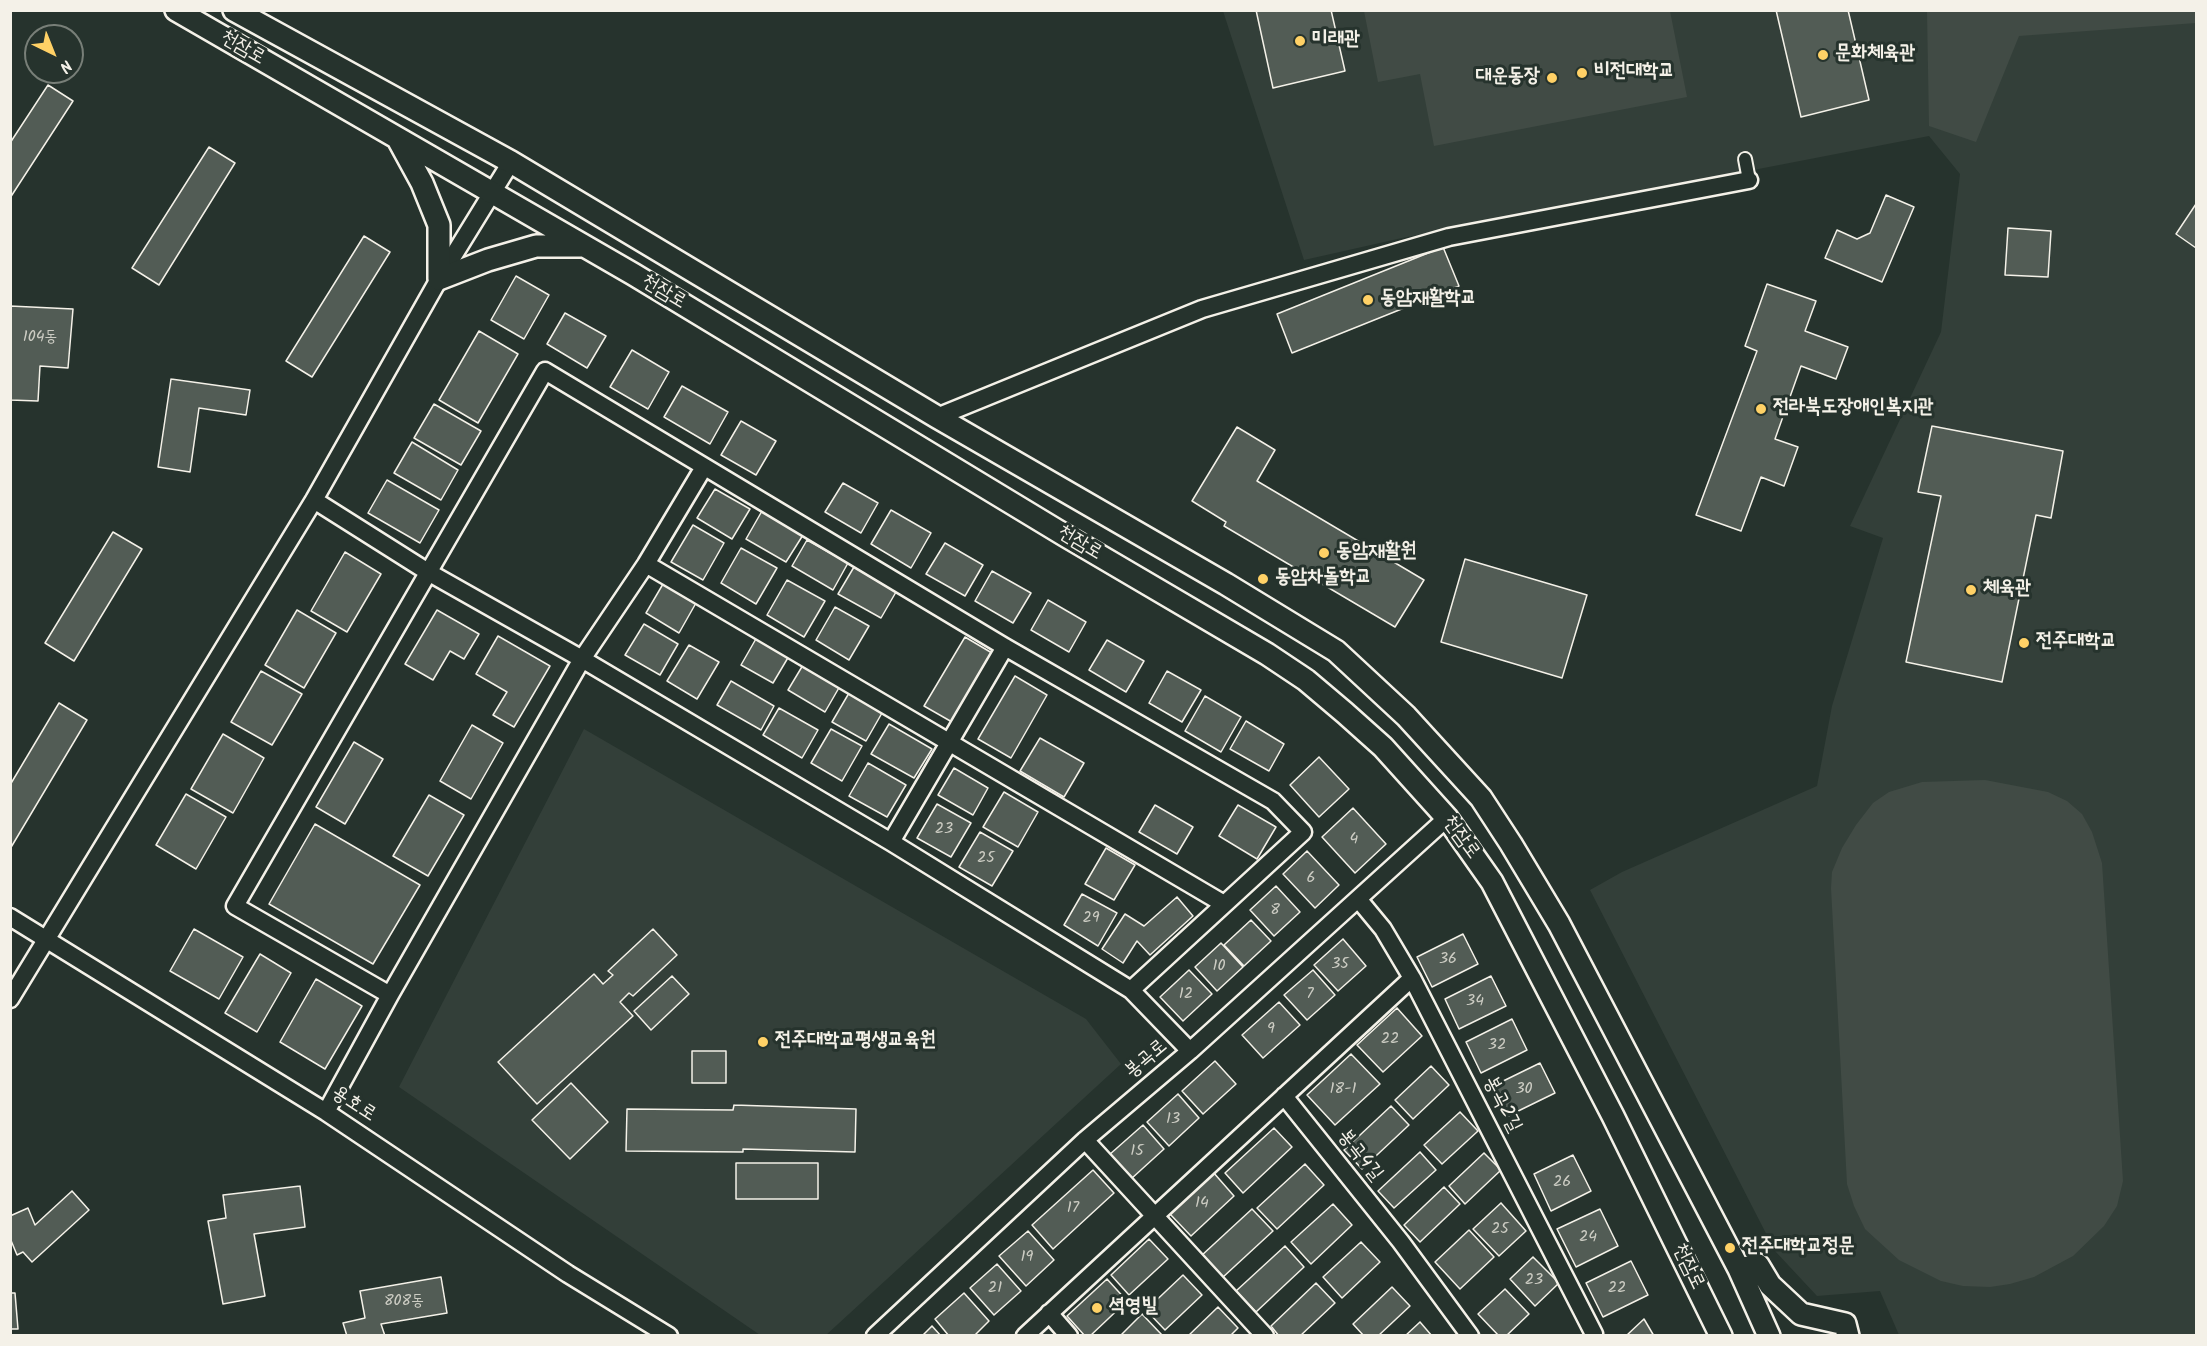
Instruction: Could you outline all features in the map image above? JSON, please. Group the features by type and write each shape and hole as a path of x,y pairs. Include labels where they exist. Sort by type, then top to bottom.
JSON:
{"street":[{"name":"천잠로","path":"176,10 493,192 1267,654 1306,680 1353,720 1383,747 1447,818 1492,882 1721,1335"},
{"name":"천잠로","path":"234,10 511,162 937,417 1227,584 1336,651 1406,716 1480,798 1511,843 1553,914 1738,1269 1769,1335"},
{"path":"398,138 422,183 439,225 439,279"},
{"path":"937,417 1202,309 1449,237 1749,180 1745,159"},
{"path":"10,999 315,500 439,279 511,162"},
{"path":"439,279 488,260 536,246 584,246"},
{"path":"390,994 235,906 545,371 1005,647 1273,801 1303,832 1131,990"},
{"path":"326,1112 390,994 582,659 646,564 704,467"},
{"path":"315,500 428,572 582,659 891,842 1131,990 1190,1051"},
{"path":"646,564 1224,904"},
{"path":"891,842 1005,647"},
{"name":"봉곡로","path":"875,1335 1085,1140 1190,1051 1447,818"},
{"name":"봉곡2길","path":"1359,900 1383,929 1412,978 1593,1335"},
{"name":"용호로","path":"10,917 48,938 326,1112 568,1274 669,1335"},
{"path":"1025,1335 1412,978"},
{"name":"봉곡4길","path":"1284,1096 1401,1242 1470,1335"},
{"path":"1085,1140 1265,1335"},
{"path":"1738,1269 1758,1265 1770,1286 1801,1314 1845,1324 1848,1335"},
{"path":"1049,1313 1070,1335"}],"shaded area":[{"path":"2196,10 2196,23 2019,36 1976,142 1929,126 1927,11"},
{"name":"전주대학교","path":"1223,11 2196,11 2196,1335 1899,1335 1880,1291 1817,1296 1775,1251 1590,890 1622,872 1817,786 1832,706 1883,538 1850,526 1941,332 1960,174 1929,136 1402,238 1304,260"},
{"name":"대운동장","path":"1364,11 1670,11 1687,97 1434,146 1420,74 1378,82"},
{"name":"전주대학교평생교육원","path":"584,729 1086,1019 1121,1064 825,1336 760,1335 399,1087"},
{"path":"1985,780 2048,792 2067,801 2082,814 2092,832 2102,863 2123,1181 2117,1206 2104,1226 2073,1256 2034,1277 1990,1287 1963,1286 1941,1281 1899,1260 1865,1229 1854,1206 1847,1184 1831,888 1832,872 1842,848 1873,803 1889,792 1922,782"}],"building":[{"name":"미래관","path":"1256,10 1331,10 1345,71 1273,88"},
{"name":"문화체육관","path":"1776,10 1848,10 1869,100 1801,117"},
{"path":"48,85 73,101 10,198 10,143"},
{"path":"209,147 235,163 159,285 132,268"},
{"path":"1886,195 1914,207 1882,282 1825,258 1837,230 1857,239 1870,233"},
{"path":"2196,204 2196,248 2176,234"},
{"path":"2008,228 2051,231 2048,277 2005,275"},
{"path":"364,236 390,252 312,377 286,361"},
{"name":"동암재활학교","path":"1443,247 1459,286 1292,353 1277,314"},
{"path":"516,276 549,295 524,339 491,320"},
{"name":"전라북도장애인복지관","path":"1767,284 1816,301 1805,331 1848,347 1836,379 1801,366 1775,439 1798,447 1784,486 1761,477 1741,531 1696,515 1757,351 1745,346"},
{"path":"10,306 73,309 68,368 40,366 38,401 10,400"},
{"path":"565,313 606,336 587,368 547,344"},
{"path":"479,331 518,354 478,423 439,400"},
{"path":"632,350 669,372 648,409 610,387"},
{"path":"171,379 250,390 246,415 199,408 190,472 158,467"},
{"path":"682,386 728,412 710,444 664,417"},
{"path":"434,404 481,431 461,465 414,438"},
{"path":"741,421 776,441 756,475 721,455"},
{"name":"체육관","path":"1932,426 2063,451 2051,518 2036,515 2002,682 1906,662 1941,496 1918,492"},
{"name":"동암재활원","path":"1237,427 1275,450 1257,481 1424,580 1395,627 1224,526 1226,522 1192,501"},
{"path":"412,442 458,470 441,500 394,473"},
{"path":"387,480 439,510 420,543 368,513"},
{"path":"843,483 878,503 861,533 825,512"},
{"path":"715,489 750,509 732,539 697,518"},
{"path":"891,510 931,533 911,568 871,544"},
{"path":"762,511 803,535 786,562 746,539"},
{"path":"693,525 724,543 703,580 671,562"},
{"path":"113,532 142,549 74,661 45,643"},
{"path":"807,540 848,563 833,590 792,566"},
{"path":"945,543 983,565 965,596 926,574"},
{"path":"741,548 777,568 756,604 721,583"},
{"path":"345,552 381,574 347,632 311,611"},
{"path":"1465,559 1587,595 1562,678 1441,642"},
{"path":"854,567 896,592 881,618 838,594"},
{"path":"992,571 1031,593 1013,623 975,601"},
{"path":"787,580 825,601 804,637 767,615"},
{"path":"663,584 696,603 679,633 646,613"},
{"path":"1048,600 1086,622 1069,652 1031,630"},
{"path":"835,607 869,626 849,660 816,640"},
{"path":"297,610 336,633 304,688 265,665"},
{"path":"437,610 479,634 464,659 450,651 433,680 405,664"},
{"path":"644,624 678,644 660,675 625,655"},
{"path":"498,636 550,666 514,727 493,715 507,692 476,674"},
{"path":"757,637 789,656 773,683 741,665"},
{"path":"965,637 992,653 952,722 924,706"},
{"path":"1107,640 1144,661 1126,692 1089,670"},
{"path":"689,645 719,662 697,699 667,681"},
{"path":"803,665 840,686 825,712 788,690"},
{"path":"261,671 302,694 272,745 231,722"},
{"path":"1167,671 1201,690 1182,722 1149,703"},
{"path":"1015,676 1047,695 1011,758 978,739"},
{"path":"731,681 774,706 761,730 717,705"},
{"path":"849,693 882,713 866,741 832,722"},
{"path":"1205,696 1241,717 1221,752 1185,731"},
{"path":"59,703 87,720 10,849 10,785"},
{"path":"779,708 818,730 802,758 763,735"},
{"path":"1246,721 1284,744 1269,771 1230,749"},
{"path":"889,724 932,749 914,778 871,754"},
{"path":"472,725 503,743 471,799 440,781"},
{"path":"831,729 862,746 842,781 811,763"},
{"path":"223,734 264,758 233,813 191,789"},
{"path":"1040,738 1084,763 1064,797 1020,771"},
{"path":"354,742 383,759 345,824 316,807"},
{"path":"1319,757 1349,789 1319,817 1290,785"},
{"path":"868,763 906,785 887,817 849,796"},
{"path":"954,768 988,788 973,815 938,795"},
{"path":"1004,792 1038,812 1018,847 983,827"},
{"path":"186,794 226,817 196,869 156,845"},
{"path":"429,795 464,815 428,876 393,856"},
{"path":"937,804 971,823 951,857 917,838"},
{"path":"1155,805 1193,827 1177,854 1139,832"},
{"path":"1238,805 1276,827 1257,859 1219,836"},
{"path":"1353,808 1386,844 1355,873 1322,837"},
{"path":"315,824 420,885 373,964 269,904"},
{"path":"980,832 1013,851 992,886 959,867"},
{"path":"1106,848 1135,865 1114,900 1085,884"},
{"path":"1307,851 1339,885 1315,908 1283,874"},
{"path":"1276,886 1300,912 1274,936 1250,910"},
{"path":"1082,894 1117,913 1098,946 1064,925"},
{"path":"1177,897 1193,916 1150,955 1137,941 1123,963 1102,949 1125,914 1144,926"},
{"path":"1251,920 1271,941 1244,966 1224,945"},
{"path":"194,929 243,957 219,999 170,971"},
{"path":"653,929 677,955 633,996 629,993 620,1002 633,1016 537,1104 498,1062 594,974 603,984 613,975 608,971"},
{"path":"1463,934 1478,964 1432,987 1417,957"},
{"path":"1343,939 1366,966 1338,991 1314,965"},
{"path":"1221,943 1243,967 1217,991 1195,967"},
{"path":"260,954 291,973 257,1032 225,1013"},
{"path":"1189,970 1212,994 1183,1021 1160,997"},
{"path":"1313,970 1335,995 1307,1020 1284,995"},
{"path":"672,976 689,994 651,1030 634,1011"},
{"path":"1491,976 1506,1006 1459,1029 1445,999"},
{"path":"316,979 362,1006 325,1069 280,1042"},
{"path":"1279,1002 1300,1025 1263,1058 1242,1035"},
{"path":"1397,1008 1422,1036 1383,1072 1357,1045"},
{"path":"1512,1019 1527,1050 1481,1073 1466,1042"},
{"path":"692,1051 726,1051 726,1083 692,1083"},
{"path":"1351,1054 1380,1084 1335,1125 1307,1095"},
{"path":"1215,1061 1236,1084 1203,1114 1182,1091"},
{"path":"1540,1063 1555,1093 1508,1116 1493,1086"},
{"path":"1431,1066 1449,1085 1413,1119 1395,1100"},
{"path":"571,1083 608,1122 570,1159 532,1120"},
{"path":"1178,1094 1199,1118 1169,1146 1147,1122"},
{"path":"734,1105 856,1109 855,1152 743,1149 743,1152 626,1151 627,1109 733,1110"},
{"path":"1391,1106 1409,1125 1362,1169 1344,1150"},
{"path":"1460,1112 1478,1131 1442,1164 1424,1145"},
{"path":"1143,1125 1164,1149 1131,1179 1109,1155"},
{"path":"1274,1128 1292,1147 1243,1193 1225,1173"},
{"path":"1420,1152 1436,1170 1394,1208 1378,1191"},
{"path":"1484,1153 1501,1170 1465,1204 1449,1186"},
{"path":"1573,1155 1591,1191 1551,1211 1534,1174"},
{"path":"736,1163 818,1163 818,1199 736,1199"},
{"path":"1305,1164 1324,1185 1277,1229 1257,1208"},
{"path":"1093,1170 1114,1193 1053,1249 1032,1225"},
{"path":"1213,1172 1234,1196 1191,1236 1169,1213"},
{"path":"300,1186 305,1227 254,1234 265,1296 223,1304 208,1221 226,1218 223,1195"},
{"path":"1444,1187 1460,1204 1420,1242 1404,1225"},
{"path":"72,1191 89,1210 32,1262 23,1252 17,1255 10,1238 10,1216 28,1208 35,1225"},
{"path":"1501,1203 1526,1231 1499,1256 1473,1229"},
{"path":"1333,1204 1352,1225 1311,1264 1291,1242"},
{"path":"1252,1209 1273,1231 1222,1278 1201,1256"},
{"path":"1600,1209 1618,1246 1576,1267 1557,1229"},
{"path":"1469,1230 1494,1257 1460,1289 1435,1262"},
{"path":"1028,1231 1054,1260 1026,1286 999,1256"},
{"path":"1149,1239 1168,1259 1129,1295 1111,1275"},
{"path":"1361,1242 1380,1262 1342,1298 1323,1277"},
{"path":"1285,1246 1304,1267 1256,1312 1236,1291"},
{"path":"1533,1257 1559,1283 1535,1306 1510,1279"},
{"path":"1631,1261 1648,1295 1603,1317 1586,1283"},
{"path":"997,1264 1021,1291 994,1315 970,1288"},
{"path":"1183,1275 1202,1295 1165,1330 1146,1310"},
{"path":"441,1277 447,1313 381,1324 385,1336 347,1336 343,1323 365,1318 360,1291"},
{"name":"셕영빌","path":"1107,1279 1127,1301 1090,1336 1085,1336 1067,1316"},
{"path":"1316,1283 1335,1303 1300,1336 1279,1336 1271,1326"},
{"path":"1392,1287 1410,1306 1378,1336 1364,1336 1353,1324"},
{"path":"1505,1289 1529,1314 1506,1336 1499,1336 1478,1314"},
{"path":"10,1293 15,1293 18,1329 10,1329"},
{"path":"964,1293 989,1321 974,1336 949,1336 935,1319"},
{"path":"1218,1307 1238,1328 1230,1336 1188,1336"},
{"path":"1142,1314 1162,1335 1120,1336"},
{"path":"1644,1319 1654,1336 1627,1336 1627,1335"},
{"path":"1420,1322 1432,1336 1405,1336"},
{"path":"932,1326 941,1336 922,1336"}],"place":[{"name":"미래관","path":"1300,41"},
{"name":"문화체육관","path":"1823,55"},
{"name":"비전대학교","path":"1582,73"},
{"name":"대운동장","path":"1552,78"},
{"name":"동암재활학교","path":"1368,300"},
{"name":"전라북도장애인복지관","path":"1761,409"},
{"name":"동암재활원","path":"1324,553"},
{"name":"동암차돌학교","path":"1263,579"},
{"name":"체육관","path":"1971,590"},
{"name":"전주대학교","path":"2024,643"},
{"name":"전주대학교평생교육원","path":"763,1042"},
{"name":"전주대학교정문","path":"1730,1248"},
{"name":"셕영빌","path":"1097,1308"}]}
